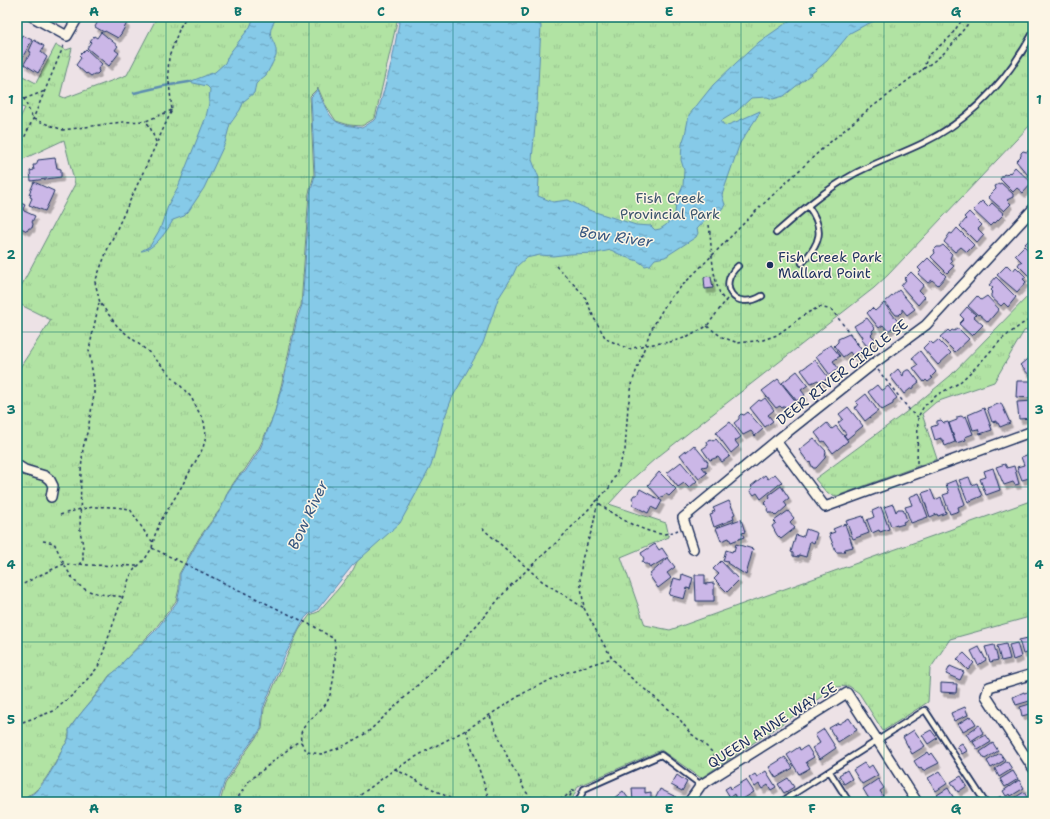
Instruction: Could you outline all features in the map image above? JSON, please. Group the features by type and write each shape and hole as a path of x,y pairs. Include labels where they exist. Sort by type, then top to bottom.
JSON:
{"street":[{"path":"33,17 68,36 78,17"},
{"name":"DEER RIVER CIRCLE SE","path":"1033,209 926,324 776,440 825,507 1033,431"},
{"path":"693,549 683,518 776,440"},
{"path":"17,465 25,470 45,476 50,480 53,486 51,497"},
{"path":"1033,674 989,687 986,696 1033,768"},
{"name":"QUEEN ANNE WAY SE","path":"690,802 701,784 847,693 916,802"}],"lane":[{"path":"776,233 829,189 856,173 924,143 968,115 989,96 1003,80 1033,33"},
{"path":"802,263 813,251 819,239 818,223 808,206"},
{"path":"738,266 729,279 729,288 735,298 744,301 762,296"},
{"path":"781,802 925,710 985,802"},
{"path":"578,802 584,789 661,755 701,784"},
{"path":"830,772 849,802"}],"path":[{"path":"17,724 54,711 76,692 98,667 131,575 145,559 152,548 160,522 203,448 206,435 204,422 191,397 151,354 118,327 100,303 95,282 108,248 172,110 168,73 169,57 180,27 186,17"},
{"path":"923,70 928,56 950,37 964,17"},
{"path":"152,548 329,635 334,639 336,647 330,695 322,708 301,733 301,742 307,752 321,754 342,747 368,732 457,648 510,586 558,541 609,488 624,456 629,397 633,380 654,324 669,300 768,198 832,140 868,110 948,50 973,17"},
{"path":"17,153 68,36"},
{"path":"17,97 24,99 45,91"},
{"path":"24,99 33,119 63,130 122,122 146,121 172,110"},
{"path":"146,121 157,142"},
{"path":"709,225 712,255 718,289 726,302"},
{"path":"556,266 584,295 594,318 606,339 629,349 645,345 670,342 680,339 707,326 732,293"},
{"path":"80,564 83,562 83,545 80,530 80,508 83,448 94,395 94,383 89,350 100,303"},
{"path":"707,326 722,337 738,342 763,340 777,335 807,313 820,307 832,310 837,317"},
{"path":"920,472 917,465 918,417 924,406 937,395 959,383 1002,340 1022,324 1033,318"},
{"path":"599,498 593,526 582,559 580,579 584,608 612,658 623,671 678,717 690,733 714,754 721,772"},
{"path":"599,503 612,513 645,530 664,534 686,527"},
{"path":"60,515 80,508 103,506 130,509 148,537 153,542"},
{"path":"482,528 542,580 584,608"},
{"path":"43,541 54,544 67,570 83,588 123,597"},
{"path":"17,594 20,586 64,564 138,566"},
{"path":"352,802 395,769 490,716 527,691 565,673 612,658"},
{"path":"490,716 510,763 530,797 530,802"},
{"path":"466,730 490,802"},
{"path":"235,802 249,781 296,743 301,742"},
{"path":"395,769 457,802"},
{"path":"554,802 573,790 584,789"},
{"path":"567,802 573,790"},
{"path":"530,797 544,802"}],"green space":[{"path":"157,17 398,17 375,118 362,126 349,125 336,121 325,104 318,88 310,96 314,175 309,193 301,306 296,318 274,415 259,448 244,471 239,475 228,491 221,508 199,538 179,574 179,589 176,601 155,629 123,662 121,667 109,676 74,722 69,730 67,741 53,767 38,789 28,795 22,802 17,802 17,372 51,320 17,303 17,294 75,184 64,140 17,162 17,124 25,108 17,106 17,73 36,83 56,45 66,50 72,48 60,96 65,98 127,75"},
{"name":"Fish Creek Provincial Park","path":"488,17 1033,17 1033,122 874,288 655,459 630,481 609,504 666,523 669,537 621,557 645,625 670,630 1033,500 1033,616 950,639 930,669 928,702 883,731 859,693 849,686 837,687 701,778 661,750 578,786 571,802 438,802 432,799 428,802 220,802 225,784 262,729 264,709 299,630 310,615 318,612 353,570 366,543"},
{"path":"1033,291 1033,328 1024,331 994,382 936,402 922,414 937,459 837,496 828,494 815,479 909,410 950,376"}],"water":[{"path":"254,17 277,17 271,30 276,56 266,75 256,84 254,93 244,101 240,110 230,124 225,143 204,188 188,212 184,216 173,220 168,229 155,244 146,250 141,251 150,246 160,229 169,203 178,187 206,117 210,89 207,86 189,82 215,72 225,63 229,54 250,27"},
{"name":"Bow River","path":"400,17 538,17 541,26 537,104 532,160 539,178 538,196 553,202 568,200 589,210 636,225 651,226 655,230 666,225 675,214 676,202 683,186 684,170 681,160 682,144 689,115 713,85 736,63 759,42 795,17 884,17 850,33 827,61 784,96 773,99 767,97 751,98 736,112 721,121 725,126 760,111 740,143 722,195 725,205 721,210 712,213 697,229 698,233 696,237 665,257 655,259 650,265 645,266 638,261 625,257 611,250 597,253 553,256 540,255 526,258 517,266 498,299 483,343 452,398 444,419 431,466 400,523 352,566 317,610 305,618 284,657 263,708 261,729 241,756 224,783 218,802 23,802 44,783 69,737 69,730 108,678 156,630 177,602 180,589 180,574 200,538 221,509 228,492 240,475 245,472 260,449 274,415 285,375 297,319 302,305 310,194 315,175 311,97 318,89 328,112 337,122 362,128 376,119 392,61"}],"building":[{"path":"100,17 108,21 109,17 118,17 127,23 118,38 95,27"},
{"path":"101,32 118,46 115,50 119,53 109,66 87,48 94,36 97,38"},
{"path":"22,35 32,40 21,60 17,58 17,38 20,40"},
{"path":"34,40 44,46 41,52 47,57 38,73 24,64 31,52 29,51"},
{"path":"86,49 102,64 98,69 99,72 91,76 87,73 86,74 76,65 81,58 79,56"},
{"path":"1030,149 1033,153 1033,181 1016,161 1021,156 1023,151 1027,152"},
{"path":"55,158 57,168 61,169 61,177 31,181 30,171 34,170 33,165 36,165 38,160"},
{"path":"1015,167 1032,183 1023,193 1017,188 1013,192 1000,179 1004,174 1006,175 1009,172 1010,173"},
{"path":"34,182 54,191 45,211 29,205 32,198 30,197 31,194 29,194"},
{"path":"1001,183 1013,194 1013,197 1007,200 1011,204 1004,211 988,197 996,189 995,186"},
{"path":"17,201 25,205 23,209 24,211 35,216 32,222 32,228 29,228 27,231 17,226"},
{"path":"982,201 988,207 992,203 1004,214 990,226 973,210"},
{"path":"969,212 982,225 978,229 984,235 977,243 960,226 966,219 964,217"},
{"path":"957,228 974,245 967,252 961,247 955,252 944,242 950,233 952,234"},
{"path":"1033,236 1033,251 1025,244"},
{"path":"943,245 952,254 950,258 952,261 950,263 954,266 947,273 931,257 935,253 934,250 937,247"},
{"path":"1024,246 1033,254 1033,273 1030,277 1018,265 1022,262 1015,255"},
{"path":"928,258 946,276 938,285 932,280 928,283 918,274 921,271 918,268"},
{"path":"1007,265 1013,271 1016,267 1026,277 1023,279 1026,282 1017,292 997,275"},
{"path":"911,272 924,285 919,291 925,297 918,305 901,286 906,280 904,279"},
{"path":"707,276 711,277 713,288 705,289 704,278"},
{"path":"996,277 1016,297 1008,307 1004,303 1001,306 991,297 993,292 991,290 993,288 989,285"},
{"path":"899,290 915,309 907,315 902,309 902,312 899,315 896,315 885,302"},
{"path":"977,296 981,300 987,296 999,309 988,322 968,306"},
{"path":"884,303 899,323 888,331 883,325 879,328 867,313 872,308 875,311"},
{"path":"967,307 976,315 974,317 983,325 972,336 959,324 964,319 960,315"},
{"path":"867,318 875,328 871,335 876,340 868,347 861,339 863,337 862,335 861,336 854,326"},
{"path":"959,329 969,339 955,352 940,337 948,330 950,332"},
{"path":"849,334 863,351 854,358 850,352 843,357 834,346 838,342 838,339"},
{"path":"938,340 951,353 938,365 923,348 930,341 933,344"},
{"path":"831,345 840,356 833,361 838,368 830,375 816,356 822,352 822,350"},
{"path":"920,351 936,372 931,377 933,378 928,382 926,380 924,382 913,368 918,365 912,358"},
{"path":"1032,355 1033,356 1033,379 1020,365"},
{"path":"815,360 828,377 821,384 818,380 811,383 801,370"},
{"path":"898,369 903,376 904,372 910,370 919,382 914,386 914,388 910,389 904,394 890,376"},
{"path":"797,371 808,385 801,390 805,395 797,401 782,383"},
{"path":"778,379 797,403 788,410 785,406 782,408 780,406 776,408 762,391"},
{"path":"1017,381 1033,381 1033,398 1016,397"},
{"path":"877,385 881,390 888,386 897,398 893,401 893,404 882,410 868,392"},
{"path":"866,394 878,411 865,421 855,408 858,404 856,402"},
{"path":"765,398 774,410 768,415 773,421 765,427 750,408 759,400 761,401"},
{"path":"1033,401 1033,418 1019,419 1017,402"},
{"path":"1001,403 1010,423 1000,427 996,421 992,422 987,408"},
{"path":"848,407 863,426 847,439 844,435 846,434 838,423 843,419 839,414"},
{"path":"984,408 992,430 980,434 978,429 973,430 968,415"},
{"path":"748,412 763,429 755,436 751,431 743,435 734,423 739,419 741,414 744,415"},
{"path":"966,416 973,434 965,437 966,440 956,443 949,423 957,420 957,417"},
{"path":"941,420 944,423 948,422 955,442 945,446 941,438 935,440 931,427 937,425 937,421"},
{"path":"730,422 741,437 735,441 739,446 731,453 716,433"},
{"path":"827,423 832,429 836,426 848,441 833,453 824,441 822,442 815,433"},
{"path":"814,438 826,451 825,458 816,468 813,468 810,462 809,463 799,450"},
{"path":"710,439 713,441 716,439 730,456 722,462 718,457 710,460 702,449 708,445 707,441"},
{"path":"694,445 708,462 707,466 702,467 707,473 699,479 680,455"},
{"path":"1032,453 1033,477 1022,480 1017,467 1024,465 1021,457"},
{"path":"681,462 697,481 689,488 684,483 678,487 667,473"},
{"path":"1005,464 1007,468 1014,466 1019,484 1015,485 1013,482 1004,485 996,467"},
{"path":"993,468 1000,490 986,495 980,479 986,477 984,471"},
{"path":"659,472 676,489 669,496 666,494 660,498 648,485"},
{"path":"775,474 782,482 761,499 757,493 754,495 750,490 753,488 751,486 765,475 768,479"},
{"path":"969,477 972,485 977,483 982,496 968,502 959,480"},
{"path":"956,480 965,504 958,507 959,511 950,514 943,495 949,493 946,484"},
{"path":"781,486 789,498 784,502 787,506 776,516 773,513 769,513 767,510 768,508 764,503 770,497 769,495"},
{"path":"640,489 662,501 657,510 651,507 648,513 632,505 634,501 632,498 634,495 637,495"},
{"path":"931,490 935,500 941,497 946,513 938,516 937,514 930,517 922,493"},
{"path":"919,493 928,517 911,523 905,507 912,505 909,497"},
{"path":"729,501 735,514 733,515 734,519 714,527 710,515 715,511 713,508"},
{"path":"893,504 896,512 898,509 903,509 907,520 903,522 904,524 891,526 884,507"},
{"path":"881,507 889,529 880,532 879,530 872,533 867,520 874,517 872,511"},
{"path":"788,511 794,518 790,522 795,528 781,539 772,526 776,523 774,521"},
{"path":"863,516 869,533 853,539 846,521"},
{"path":"741,519 745,532 742,533 744,537 731,542 729,538 721,541 716,528"},
{"path":"845,524 853,547 845,549 844,552 836,552 829,534 835,532 833,529"},
{"path":"806,529 817,533 814,543 810,541 806,557 799,555 799,557 793,556 793,553 791,552 796,535 802,537 804,536"},
{"path":"655,544 659,550 662,548 668,557 650,568 648,564 644,564 642,562 644,559 641,553"},
{"path":"736,544 753,549 746,575 727,563 728,562 723,561 726,550 732,552 733,550 734,551"},
{"path":"668,558 675,567 667,573 671,578 658,588 649,575"},
{"path":"721,561 739,580 727,592 714,579 719,574 713,569"},
{"path":"682,574 693,578 690,589 687,588 684,599 669,595 674,578 681,580"},
{"path":"695,575 705,575 705,584 714,583 714,601 696,601"},
{"path":"1028,638 1032,652 1023,654 1019,640"},
{"path":"1017,643 1021,657 1013,660 1009,645"},
{"path":"1006,644 1010,659 1001,661 997,646"},
{"path":"994,645 998,660 990,662 985,647"},
{"path":"979,647 986,660 978,665 971,651"},
{"path":"964,653 974,663 968,670 957,659"},
{"path":"950,666 964,672 960,680 946,674"},
{"path":"941,683 957,684 956,693 941,692"},
{"path":"1033,691 1033,700 1016,705 1013,697 1024,692"},
{"path":"1033,703 1033,713 1022,716 1020,707"},
{"path":"965,707 968,715 954,721 951,713"},
{"path":"971,716 976,724 963,731 958,724"},
{"path":"849,718 857,730 838,742 829,728"},
{"path":"979,725 983,733 971,741 966,734"},
{"path":"824,729 836,748 820,759 812,748 820,743 815,735"},
{"path":"914,730 925,746 912,754 903,737"},
{"path":"931,730 937,738 928,744 922,735"},
{"path":"986,735 991,742 978,750 973,742"},
{"path":"962,743 967,751 962,754 957,746"},
{"path":"993,743 998,751 985,759 980,752"},
{"path":"807,746 814,757 806,762 810,768 799,774 787,755 799,747 800,750"},
{"path":"928,752 930,755 932,753 939,763 923,771 921,768 919,769 914,761"},
{"path":"1000,753 1005,760 991,768 987,761"},
{"path":"785,757 793,768 776,778 769,767"},
{"path":"1007,761 1012,769 999,777 995,769"},
{"path":"864,763 868,768 872,765 878,775 862,784 853,770"},
{"path":"847,770 852,779 844,784 839,775"},
{"path":"766,771 776,787 771,790 768,785 762,789 759,784 755,787 749,778 755,774 757,777"},
{"path":"940,771 948,783 936,791 928,778"},
{"path":"1013,771 1018,779 1005,787 1000,779"},
{"path":"677,775 687,782 682,791 671,785"},
{"path":"961,776 967,786 958,792 951,782"},
{"path":"788,778 794,787 784,793 778,784"},
{"path":"878,779 884,788 880,791 883,796 875,802 871,802 863,789"},
{"path":"746,780 754,792 738,802 734,794 730,797 725,789 730,786 731,789"},
{"path":"1019,780 1024,788 1011,796 1010,794 1006,796 1003,791"},
{"path":"632,788 645,788 645,793 651,792 651,802 633,802"},
{"path":"948,788 956,802 941,802 937,795"},
{"path":"660,789 676,797 674,802 654,801"},
{"path":"623,791 631,802 609,802"},
{"path":"1024,792 1028,799 1024,802 1012,802 1011,800"},
{"path":"1001,796 1004,802 992,801"}],"waterway":[{"path":"134,93 189,82"}],"place":[{"name":"Fish Creek Park Mallard Point","path":"770,265"}]}
